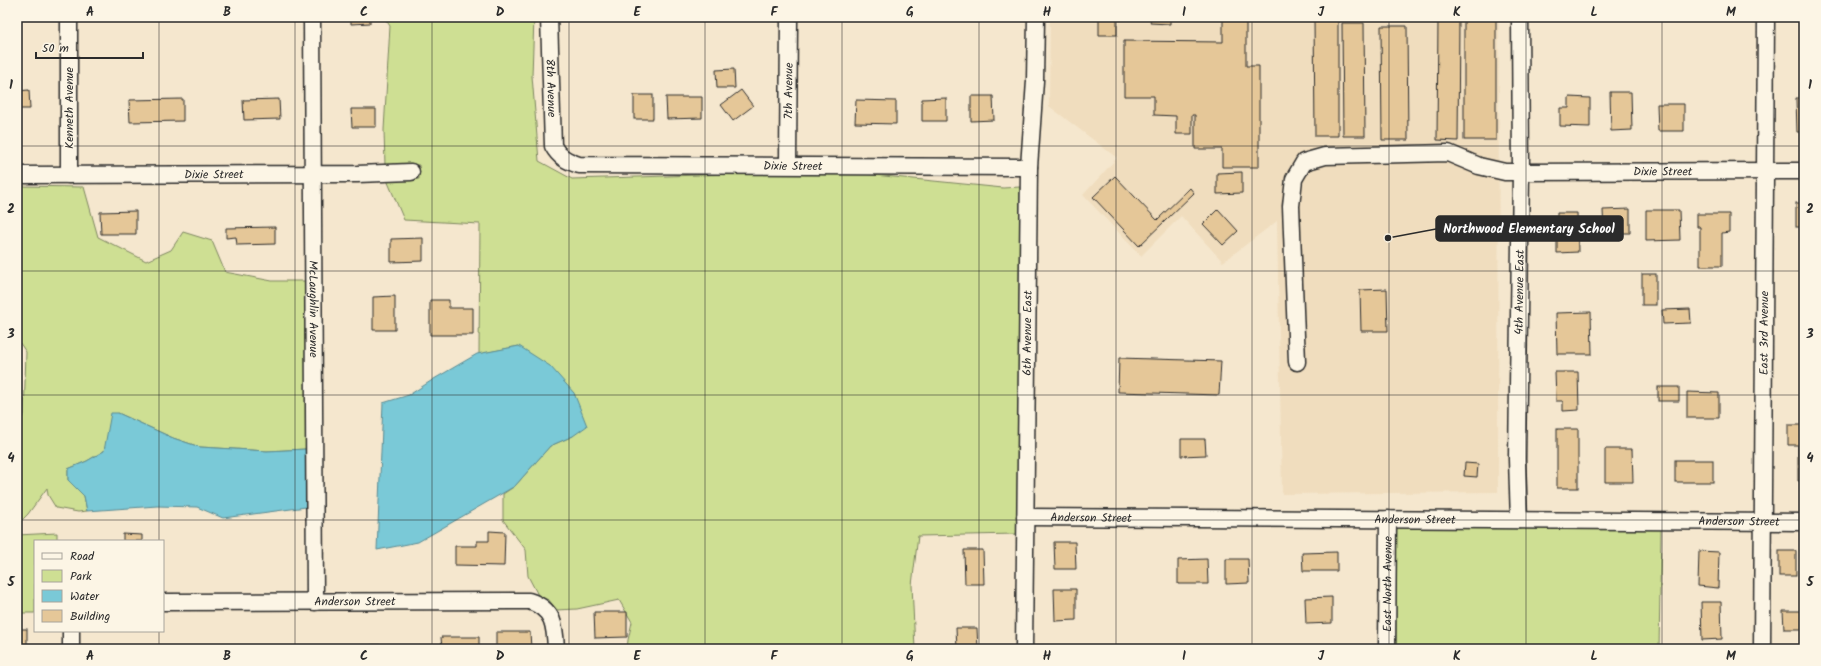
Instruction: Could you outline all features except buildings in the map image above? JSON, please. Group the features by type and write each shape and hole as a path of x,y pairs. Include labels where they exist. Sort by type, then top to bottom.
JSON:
{"street":[{"name":"Kenneth Avenue","path":"69,17 69,175"},
{"name":"McLaughlin Avenue","path":"312,17 315,602"},
{"name":"8th Avenue","path":"549,17 553,146 560,156"},
{"name":"7th Avenue","path":"788,165 789,17"},
{"name":"6th Avenue East","path":"1024,649 1029,167 1035,81 1036,17"},
{"name":"4th Avenue East","path":"1518,520 1517,459 1522,172 1520,17"},
{"name":"East 3rd Avenue","path":"1762,649 1766,17"},
{"name":"Dixie Street","path":"1296,362 1291,206 1294,179 1304,162 1325,156 1448,153 1479,166 1505,172 1804,171"},
{"name":"Dixie Street","path":"560,156 567,161 579,165 1029,167"},
{"name":"Dixie Street","path":"17,175 313,174 411,172"},
{"name":"Anderson Street","path":"1025,517 1804,522"},
{"name":"East North Avenue","path":"1387,649 1388,519"},
{"name":"Anderson Street","path":"164,602 529,601 540,605 545,609 554,623 556,649"},
{"path":"71,632 71,649"}],"shaded area":[{"path":"1050,17 1499,17 1498,492 1282,494 1277,221 1223,262 1181,216 1141,256 1083,195 1117,158 1049,106"}],"green space":[{"path":"384,17 534,17 532,76 539,161 572,179 796,172 864,174 1003,188 1020,187 1017,534 918,536 912,585 915,649 627,649 632,622 619,600 577,609 556,610 549,600 539,597 528,576 526,550 503,520 503,494 515,486 550,446 573,436 519,346 479,354 480,224 404,220 387,180 419,179 419,165 385,166 384,130 390,26"},
{"path":"17,186 84,187 98,237 146,261 171,250 183,232 212,241 225,272 272,281 305,281 306,449 267,451 200,447 173,438 118,413 104,451 87,461 68,469 68,480 84,496 87,511 78,512 56,508 48,495 47,488 28,514 17,525 17,423 24,415 26,352 17,339"},
{"path":"1396,526 1661,528 1659,649 1396,649"},
{"path":"57,533 57,540 34,540 34,613 17,613 17,535"}],"water":[{"path":"519,346 550,366 574,393 587,426 573,436 550,446 515,486 418,542 377,550 383,403 409,395 477,354"},
{"path":"111,413 118,413 173,438 200,447 267,451 306,449 306,507 223,518 197,507 157,506 87,511 84,496 68,480 68,469 87,461 104,451"}],"place":[{"name":"Northwood Elementary School","path":"1388,238"}]}
